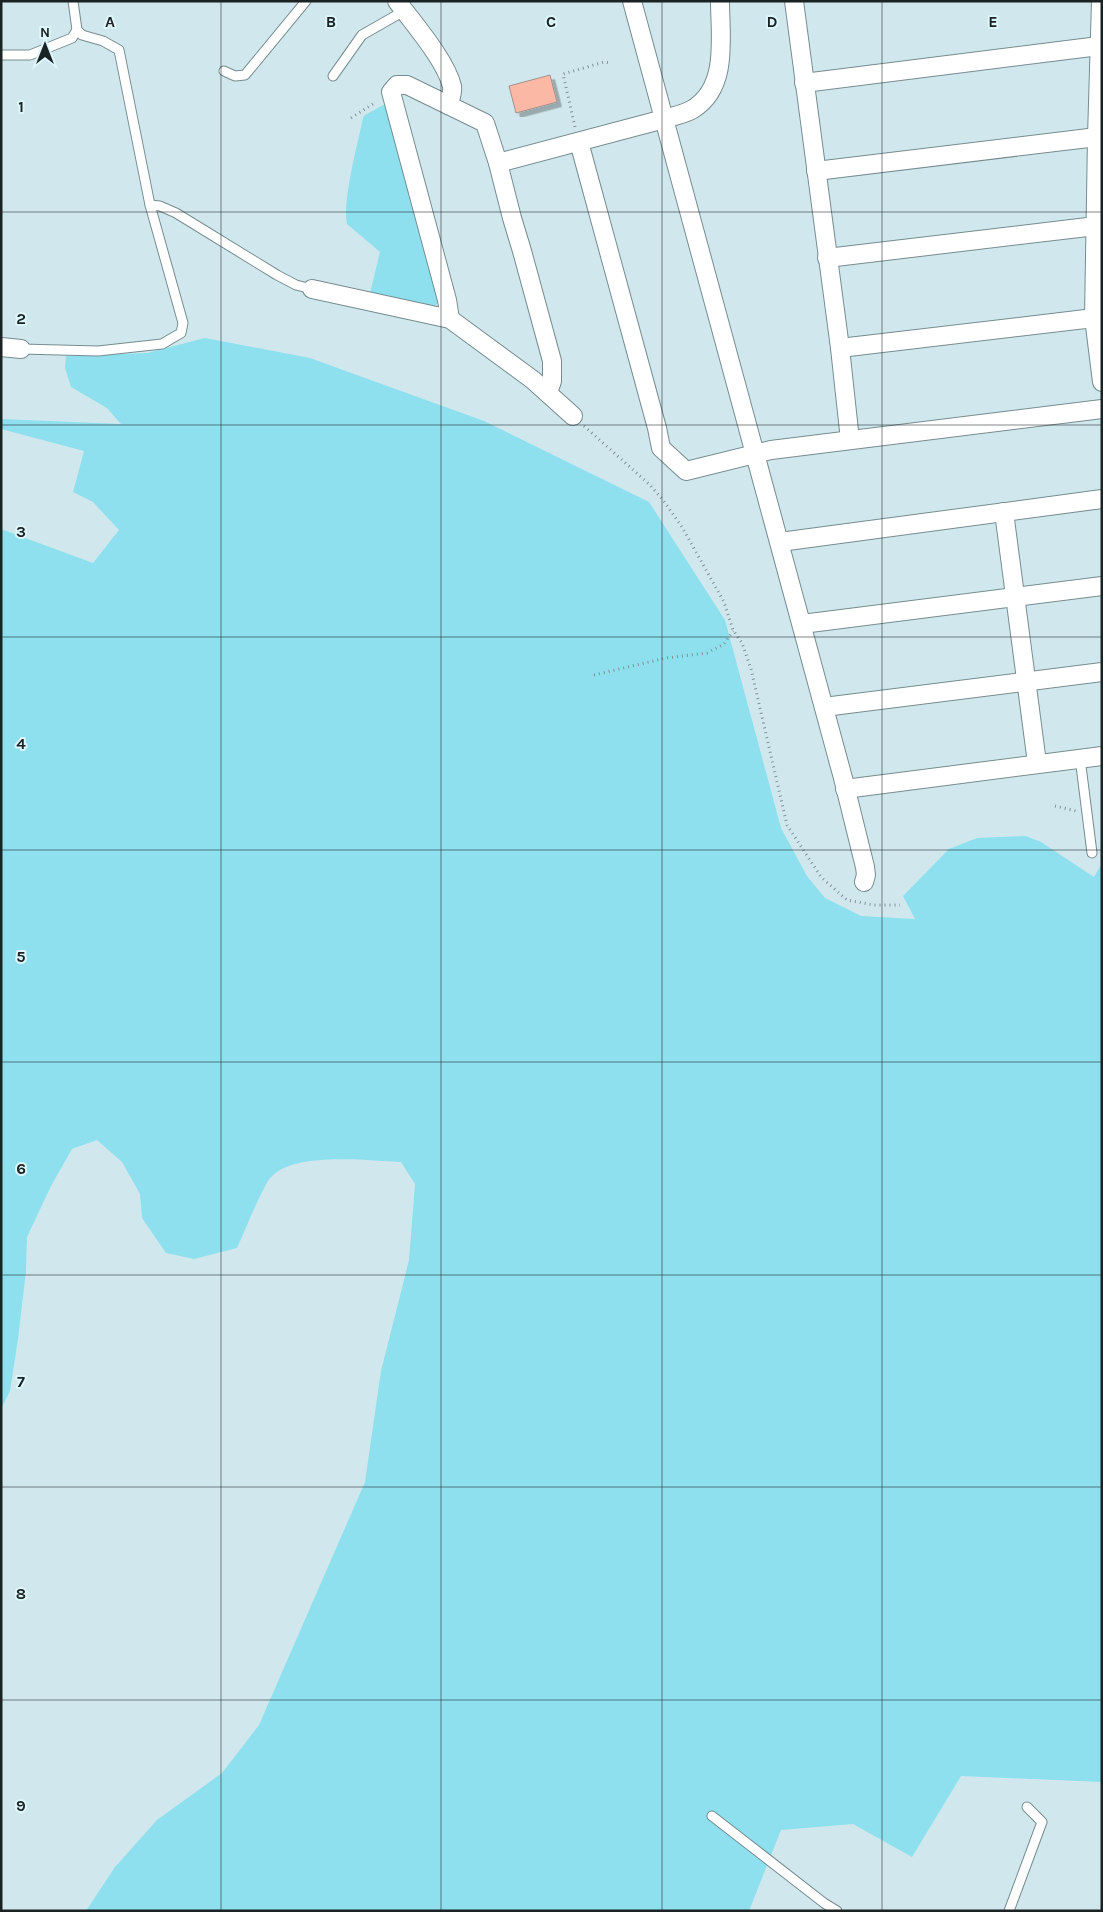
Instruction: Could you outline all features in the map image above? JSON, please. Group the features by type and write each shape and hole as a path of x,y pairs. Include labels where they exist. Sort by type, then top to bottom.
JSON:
{"street":[{"path":"632,1 846,789 865,867 866,875 864,882"},
{"path":"498,163 578,136 664,119 686,112 699,105 711,92 716,81 719,57 720,1"},
{"path":"794,1 840,348 850,440"},
{"path":"1101,1 1094,318 1102,382"},
{"path":"400,6 428,43 448,76 452,87 448,105"},
{"path":"804,83 1099,46"},
{"path":"450,319 447,300 391,92 397,84 407,84 486,123 552,361 552,381 548,393"},
{"path":"578,136 661,448 686,471 755,454 850,440 1102,409"},
{"path":"816,171 1097,136"},
{"path":"827,258 1096,226"},
{"path":"312,289 450,319 548,393 573,416"},
{"path":"840,348 1094,318"},
{"path":"1,348 21,350"},
{"path":"780,542 1102,500"},
{"path":"1004,512 1037,763"},
{"path":"802,624 1102,586"},
{"path":"824,707 1102,672"},
{"path":"846,789 1102,756"}],"lane":[{"path":"21,350 98,351 162,344 181,333 183,323 150,205 119,50 103,41 82,35 77,30 73,1"},
{"path":"224,71 235,76 245,75 306,1"},
{"path":"332,76 362,35 400,6"},
{"path":"1,55 30,54 72,38 77,30"},
{"path":"150,205 160,206 176,213 277,275 296,285 312,289"},
{"path":"1080,758 1092,852"},
{"path":"1009,1911 1042,1822 1027,1807"},
{"path":"712,1816 837,1911"}],"path":[{"path":"578,136 563,74 604,62 611,63"},
{"path":"351,118 391,92"},
{"path":"573,416 650,485 663,500 682,527 724,602 733,630 742,643 751,669 787,825 822,877 847,900 874,905 900,904"},
{"path":"594,675 666,658 707,653 724,644 733,630"},
{"path":"1055,806 1087,811"}],"shaded area":[{"path":"385,104 407,183 409,198 438,295 437,304 434,307 370,293 380,252 347,224 346,214 349,187 363,118"},
{"path":"205,338 310,358 484,421 649,502 725,620 781,828 807,876 825,898 861,916 915,919 903,896 949,849 977,838 1026,836 1041,842 1094,877 1102,863 1102,1782 961,1776 912,1857 853,1824 781,1830 749,1911 86,1911 115,1867 157,1820 222,1773 259,1725 365,1482 381,1371 409,1260 415,1184 401,1162 350,1159 310,1161 293,1165 278,1171 268,1181 237,1248 194,1259 166,1253 142,1218 140,1194 122,1162 97,1140 72,1149 51,1186 27,1237 26,1271 18,1339 10,1391 1,1409 1,529 93,563 119,530 93,502 73,492 84,451 1,429 1,419 121,424 107,408 71,387 65,368 66,356 147,353"}],"building":[{"path":"550,75 557,102 516,113 509,86"}]}
